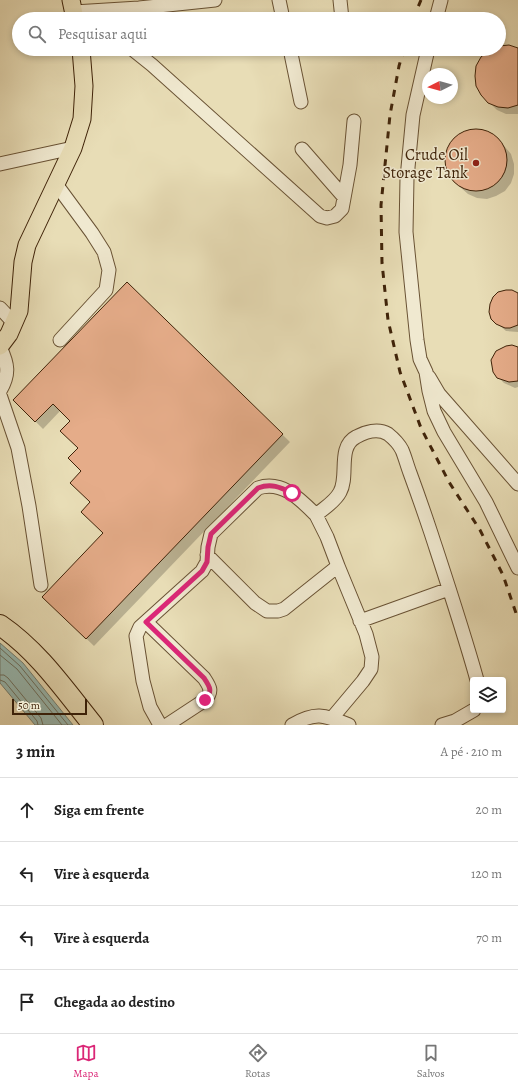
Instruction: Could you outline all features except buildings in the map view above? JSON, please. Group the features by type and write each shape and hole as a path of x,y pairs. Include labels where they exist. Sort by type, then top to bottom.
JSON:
{"highway":[{"path":"0,624 15,635 36,655 93,725"}],"main road":[{"path":"0,346 9,334 19,311 23,262 27,245 73,148 82,119 84,86 82,56"}],"street":[{"path":"86,10 139,8 215,0"},
{"path":"279,0 282,12"},
{"path":"340,0 341,12"},
{"path":"438,12 441,0"},
{"path":"141,56 320,216 327,218 335,216 342,209 350,165 354,121"},
{"path":"291,56 301,102"},
{"path":"426,56 413,115 407,178 406,232 420,359 439,394 516,481"},
{"path":"0,164 73,148"},
{"path":"302,149 344,197"},
{"path":"56,184 104,252 109,270 106,290 60,340"},
{"path":"0,308 14,323"},
{"path":"0,346 7,362 7,370 5,382 0,391"},
{"path":"426,372 428,391 434,411 444,432 486,502 518,568"},
{"path":"0,395 18,448 29,506 40,585"},
{"path":"316,515 332,501 339,493 343,485 346,448 354,437 367,432 378,431 387,434 402,449 468,647 476,677"},
{"path":"516,481 518,464"},
{"path":"160,725 150,707 146,695 136,636 138,630 202,571 207,562 211,534 258,488 265,485 280,487 292,493 316,515 327,537 366,634 372,657 370,669 363,682 332,718"},
{"path":"208,555 255,603 266,611 272,612 284,609 338,566"},
{"path":"360,621 449,589"},
{"path":"146,622 204,678 210,690 210,694 205,700 167,725"},
{"path":"442,725 455,721 470,712"},
{"path":"292,725 305,718 316,715 332,718 349,725"}],"water":[{"path":"0,643 23,663 73,725 35,725 0,683"}],"railway":[{"path":"416,12 421,0"},
{"path":"402,56 390,115 381,205 382,263 388,320 400,372 421,428 449,482 480,530 503,575 518,619"}],"place":[{"name":"Crude Oil Storage Tank","path":"476,163"}],"route":[{"path":"205,700 210,694 210,690 204,678 146,622 206,567 211,534 258,488 265,485 272,485 292,493"}]}
